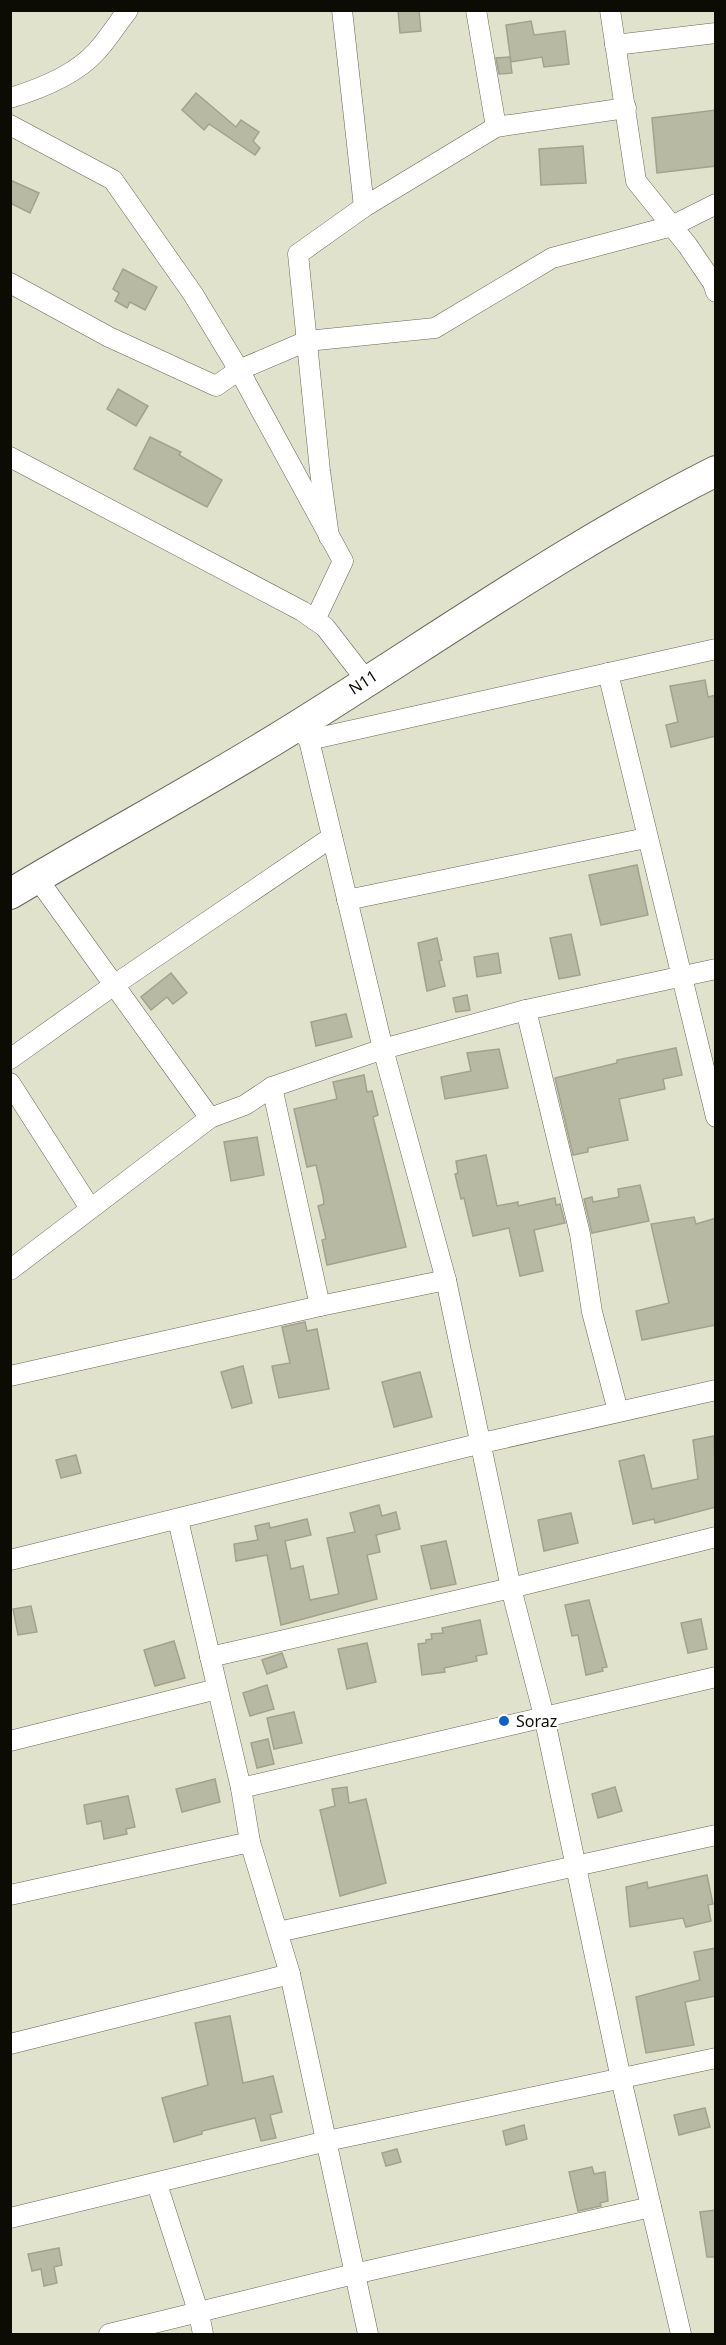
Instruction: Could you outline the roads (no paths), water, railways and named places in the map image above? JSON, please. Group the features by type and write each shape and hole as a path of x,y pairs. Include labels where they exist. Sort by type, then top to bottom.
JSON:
{"main road":[{"name":"N11","path":"10,894 303,733 366,680 644,507 716,471"}],"street":[{"path":"10,98 42,88 86,60 95,53 128,10"},
{"path":"342,10 364,207"},
{"path":"476,10 496,127"},
{"path":"610,10 636,181 672,226 713,283 716,292"},
{"path":"615,45 716,33"},
{"path":"329,537 297,254 364,207 496,127 626,108"},
{"path":"10,125 113,180 193,294 239,370 343,561 315,620"},
{"path":"10,283 109,337 216,386 239,370 307,341 435,328 552,258 672,226 716,204"},
{"path":"10,457 315,620 341,646 366,680"},
{"path":"681,2334 621,2079 544,1716 511,1588 446,1280 383,1049 332,837 303,733 608,673 716,649"},
{"path":"608,673 646,838 716,1117"},
{"path":"10,1059 114,984 332,837"},
{"path":"347,900 646,838"},
{"path":"37,878 210,1118"},
{"path":"10,1270 210,1118 245,1105 272,1087 383,1049 526,1010 716,969"},
{"path":"526,1010 580,1234 592,1312 618,1412"},
{"path":"10,1083 90,1208"},
{"path":"272,1087 320,1306"},
{"path":"10,1376 446,1280"},
{"path":"10,1560 482,1443 716,1390"},
{"path":"178,1520 241,1788 250,1842 290,1974 369,2334"},
{"path":"210,1657 511,1588 716,1537"},
{"path":"241,1788 716,1677"},
{"path":"10,1742 217,1689"},
{"path":"278,1932 716,1834"},
{"path":"10,1895 250,1842"},
{"path":"10,2044 290,1974"},
{"path":"10,2218 327,2141 716,2058"},
{"path":"157,2184 199,2314 203,2334"},
{"path":"109,2334 199,2314 354,2274 651,2207"}],"place":[{"name":"Soraz","path":"504,1721"}]}
